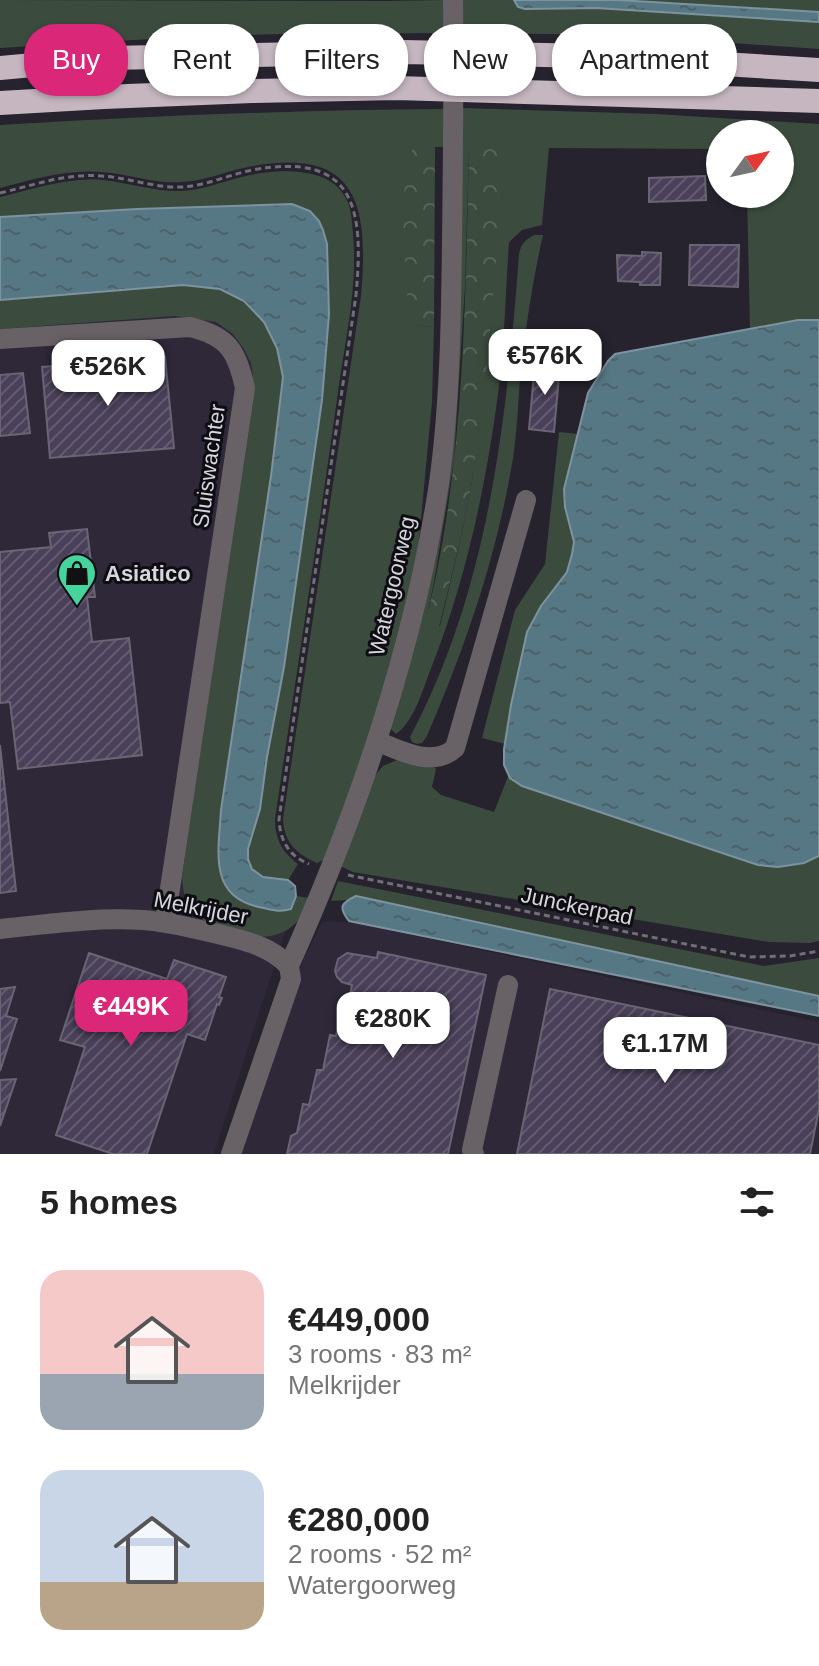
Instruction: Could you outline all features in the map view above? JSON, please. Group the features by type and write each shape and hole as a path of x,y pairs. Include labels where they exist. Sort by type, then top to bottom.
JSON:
{"highway":[{"path":"0,68 109,58 404,52 593,56 819,70"},
{"path":"0,103 163,94 397,88 819,101"}],"street":[{"name":"Watergoorweg","path":"231,1154 291,979 289,966 330,871 377,741 416,601 439,480 447,402 451,316 453,5"},
{"name":"Sluiswachter","path":"0,339 190,327 206,331 228,344 241,368 245,388 165,922"},
{"path":"377,741 397,750 429,757 444,757 455,748 526,500"},
{"name":"Melkrijder","path":"0,929 107,920 165,922 251,942 280,957 289,966"},
{"path":"474,1154 472,1150 508,985"}],"path":[{"name":"Junckerpad","path":"0,193 68,176 100,176 154,186 184,187 255,170 298,167 329,175 343,186 352,203 358,249 356,295 279,819 282,838 291,853 305,863 330,871 749,957 790,956 819,951"}],"shaded area":[{"path":"205,296 268,368 210,838 289,920 214,1154 0,1154 0,314"},
{"path":"323,921 349,922 819,1022 819,1154 238,1154 304,958"}],"green space":[{"path":"0,0 446,0 445,24 424,24 424,33 408,33 408,24 275,24 275,34 259,35 259,24 144,24 144,39 128,40 128,24 24,24 24,47 0,48"},
{"path":"461,0 514,0 525,9 596,8 819,22 819,49 737,43 737,24 552,24 552,34 536,34 536,24 460,24"},
{"path":"618,0 819,0 819,12"},
{"path":"460,108 754,120 706,120 706,149 549,148 542,225 522,230 509,242 496,408 466,561 443,635 413,714 396,734 390,728 422,605","holes":["469,148 502,193 472,481 440,626 424,630 454,460 465,286"]},
{"path":"445,109 444,147 413,147 414,325 434,327 432,402 417,562 380,711 325,859 317,863 293,847 286,835 283,819 361,296 362,235 350,190 336,175 316,166 288,162 253,166 190,181 161,182 89,171 0,188 0,125 222,114"},
{"path":"794,122 819,124 819,320 798,320 750,329 747,208 794,208"},
{"path":"413,146 435,146 434,327 413,325 409,320 403,210"},
{"path":"469,148 503,148 486,375 472,481 439,627 423,631 437,572 455,452 464,330"},
{"path":"284,171 323,178 344,195 350,209 354,255 350,314 275,819 280,844 298,864 288,880 263,877 252,869 248,849 260,809 284,667 322,400 329,314 327,244 319,221 292,204 0,217 0,197 64,182 103,180 182,191"},
{"path":"534,235 543,235 527,325 513,458 498,530 479,600 455,668 427,736 417,744 410,737 437,680 459,622 490,502 508,378 519,254 524,243"},
{"path":"183,285 220,289 244,301 264,322 277,348 283,377 221,810 219,860 291,909 296,896 310,898 298,921 289,929 269,936 236,933 201,918 186,900 182,877 252,400 251,363 233,334 216,322 175,316 0,329 0,300"},
{"path":"559,432 578,434 564,489 574,542 572,554 567,572 527,632 505,744 482,738 515,610 545,564"},
{"path":"404,757 430,763 436,769 432,787 441,795 494,812 509,774 530,789 757,865 804,863 819,856 819,941 769,942 353,872 340,866 372,779 383,766"},
{"path":"338,881 764,966 819,958 819,996 357,896 331,901"}],"water":[{"path":"514,0 618,0 819,12 819,22 596,8 525,9 518,7"},
{"path":"292,204 310,211 323,230 327,244 329,314 322,400 284,667 260,809 248,849 252,869 263,877 288,880 295,886 296,896 291,909 277,911 240,900 230,891 223,880 218,854 221,810 283,377 277,348 264,322 244,301 220,289 183,285 0,300 0,217"},
{"path":"798,320 819,320 819,856 804,863 778,867 758,865 522,786 510,778 504,765 504,749 527,632 541,606 567,572 572,554 574,542 564,489 588,393 608,361 615,354"},
{"path":"356,896 819,996 819,1016 349,921 343,906"}],"building":[{"path":"705,176 706,200 649,202 649,178"},
{"path":"690,245 739,245 738,287 689,285"},
{"path":"642,252 661,253 660,285 618,281 617,255 642,256"},
{"path":"549,333 563,345 553,355 540,343"},
{"path":"165,357 174,448 50,458 42,367"},
{"path":"535,363 560,365 554,432 529,429"},
{"path":"23,373 30,433 0,436 0,375"},
{"path":"87,529 95,597 87,597 92,642 129,638 142,755 18,769 10,702 0,703 0,552 51,547 49,533"},
{"path":"0,745 16,891 0,893"},
{"path":"378,952 486,975 448,1154 287,1154 291,1136 297,1133 303,1104 309,1105 317,1070 323,1070 330,1035 336,1036 344,1000 349,1002 352,985 337,977 338,959 347,953 377,958"},
{"path":"89,953 167,979 174,960 226,977 219,997 222,998 205,1040 187,1034 147,1154 113,1154 56,1135 85,1047 60,1040"},
{"path":"15,987 6,1016 17,1019 0,1071 0,989"},
{"path":"550,989 819,1045 819,1109 810,1154 517,1154"},
{"path":"16,1079 0,1126 0,1080"}],"place":[{"name":"Asiatico","path":"77,607"}]}
